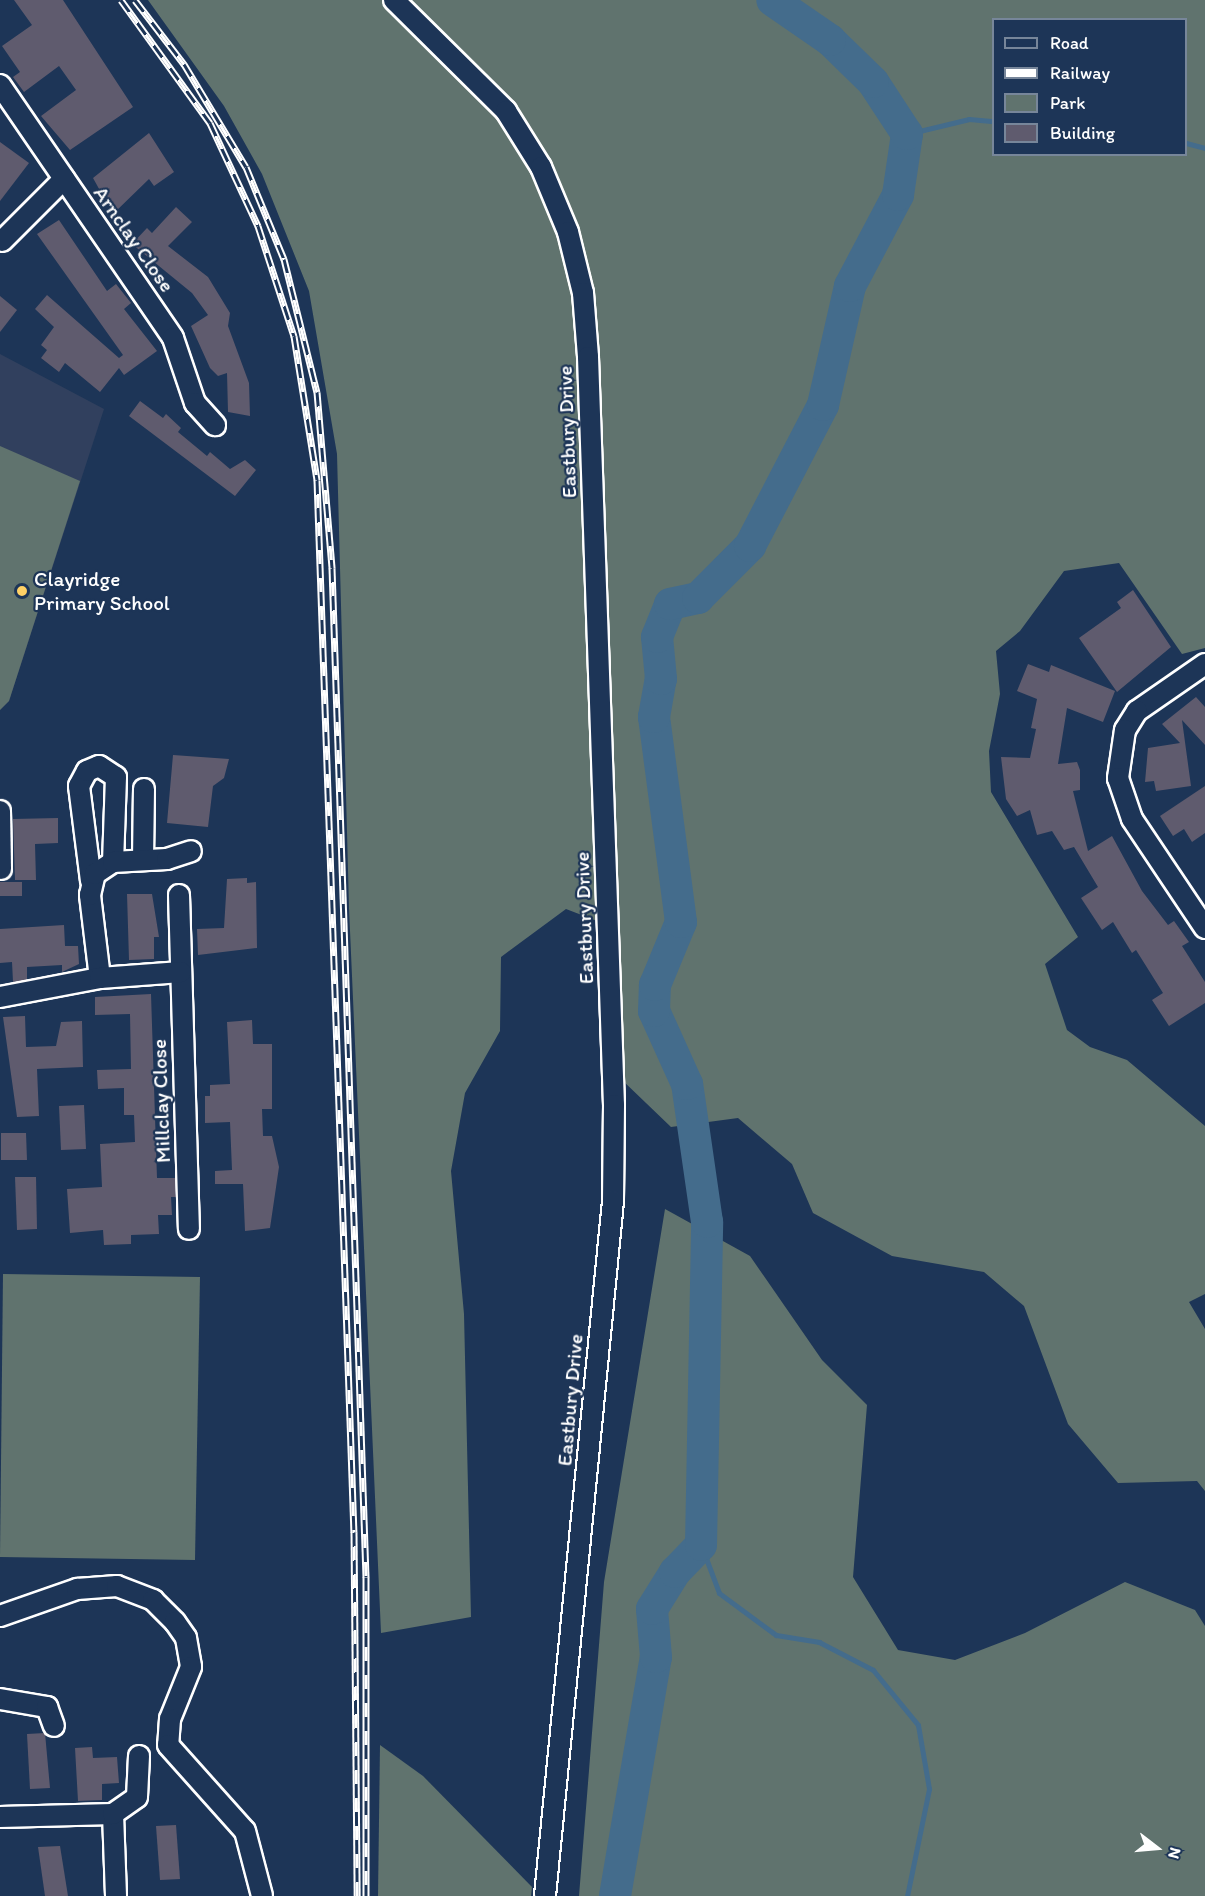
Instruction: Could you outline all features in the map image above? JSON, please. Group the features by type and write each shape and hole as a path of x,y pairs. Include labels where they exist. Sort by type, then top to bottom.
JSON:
{"street":[{"name":"Eastbury Drive","path":"394,0 506,111 541,167 575,262 588,357 614,1105 612,1200 545,1896"},
{"name":"Arnclay Close","path":"0,85 172,338 195,403 215,426"},
{"path":"2,241 64,179"},
{"path":"1205,664 1137,711 1125,730 1118,778 1132,819 1205,928"},
{"path":"100,978 80,786 87,771 99,766 116,777 112,862"},
{"path":"143,860 144,789"},
{"path":"0,811 1,869"},
{"path":"91,881 112,862 143,860 191,851"},
{"name":"Millclay Close","path":"179,895 189,1229"},
{"path":"0,997 62,990 100,978 181,972"},
{"path":"0,1617 76,1589 117,1586 153,1600 175,1622 186,1638 191,1667 170,1719 168,1745 245,1831 262,1896"},
{"path":"0,1699 47,1707 54,1726"},
{"path":"0,1817 113,1814 137,1797 139,1756"},
{"path":"113,1814 116,1896"}],"shaded area":[{"name":"Clayridge Primary School","path":"0,354 104,409 9,701 0,710"}],"green space":[{"path":"148,0 1205,0 1205,648 1182,654 1119,563 1064,571 1020,631 996,651 1000,694 989,751 991,792 1078,937 1045,964 1067,1030 1090,1047 1127,1060 1205,1126 1205,1294 1189,1302 1205,1329 1205,1491 1197,1481 1118,1483 1068,1424 1024,1306 984,1272 892,1256 813,1213 792,1164 738,1118 671,1127 621,1079 618,929 566,909 501,957 500,1031 465,1093 451,1171 464,1314 471,1617 381,1633 349,908 337,454 309,291 262,174 224,106"},
{"path":"0,446 80,481 9,701 0,710"},
{"path":"665,1209 750,1256 822,1360 867,1405 853,1577 898,1650 955,1660 1025,1633 1125,1582 1195,1610 1205,1626 1205,1896 579,1896 604,1582"},
{"path":"3,1274 200,1277 195,1560 0,1557"},
{"path":"380,1745 423,1776 532,1887 531,1896 378,1896"}],"building":[{"path":"14,0 63,0 133,107 70,150 41,116 76,90 59,66 24,92 13,77 20,72 2,46 32,25"},
{"path":"149,133 174,172 154,186 149,179 113,214 93,178"},
{"path":"0,142 29,163 0,201"},
{"path":"176,207 192,222 168,246 208,277 230,313 228,326 249,383 250,416 228,412 227,373 218,376 210,368 191,326 208,315 192,293 132,244 147,228 152,233"},
{"path":"59,220 107,291 116,284 131,303 124,309 157,351 124,375 119,368 100,392 65,363 59,372 41,358 47,350 41,345 54,327 35,309 47,295 119,358 123,355 37,234"},
{"path":"0,296 17,310 0,332"},
{"path":"140,401 163,418 166,414 181,428 178,432 207,456 210,452 230,469 245,460 256,470 235,496 129,416"},
{"path":"1133,590 1171,647 1117,692 1079,638 1121,608 1117,602"},
{"path":"1028,664 1049,672 1051,665 1115,691 1103,722 1067,708 1058,764 1077,762 1080,770 1080,790 1073,791 1088,851 1112,836 1142,891 1168,925 1174,921 1189,942 1182,946 1205,982 1205,1003 1169,1026 1152,1000 1163,993 1136,950 1132,953 1113,922 1102,930 1081,898 1098,887 1074,847 1064,850 1052,831 1037,835 1030,810 1017,816 1006,799 1001,757 1030,758 1036,729 1031,728 1037,699 1017,691"},
{"path":"1196,697 1205,707 1205,745 1182,720 1191,786 1156,791 1154,781 1145,782 1148,748 1180,743 1162,724"},
{"path":"173,755 229,759 224,778 213,786 208,827 167,823"},
{"path":"1205,786 1205,833 1192,842 1184,829 1173,836 1160,816"},
{"path":"58,818 58,843 35,844 36,880 15,880 13,819"},
{"path":"247,878 247,883 256,882 257,948 198,955 197,929 224,928 227,879"},
{"path":"0,882 22,882 22,896 0,896"},
{"path":"127,894 152,894 159,937 154,937 154,959 129,960"},
{"path":"64,925 65,946 78,946 79,964 62,972 62,965 27,967 27,980 13,982 12,962 0,963 0,929"},
{"path":"151,994 157,1178 175,1178 176,1197 171,1197 172,1215 158,1215 159,1234 131,1235 131,1244 104,1245 103,1230 70,1233 67,1189 102,1187 100,1144 135,1142 134,1115 124,1115 124,1088 98,1089 97,1070 131,1069 130,1014 95,1015 95,997"},
{"path":"25,1016 26,1047 56,1046 61,1022 82,1021 83,1067 37,1069 39,1116 17,1117 3,1017"},
{"path":"252,1020 253,1044 272,1044 272,1109 262,1109 263,1136 272,1136 279,1167 270,1228 245,1231 243,1184 215,1184 215,1171 232,1170 230,1122 205,1123 205,1096 210,1096 210,1085 230,1084 227,1022"},
{"path":"84,1105 86,1149 61,1150 59,1106"},
{"path":"1,1133 26,1133 27,1160 1,1160"},
{"path":"15,1177 36,1177 37,1229 17,1230"},
{"path":"45,1733 50,1788 30,1789 27,1734"},
{"path":"92,1747 93,1758 117,1757 119,1783 102,1784 102,1800 78,1801 75,1748"},
{"path":"176,1825 180,1879 160,1880 156,1826"},
{"path":"60,1846 68,1896 45,1896 38,1847"}],"waterway":[{"path":"615,1896 656,1657 652,1609 675,1572 701,1545 707,1222 687,1084 654,1011 655,985 681,922 654,717 661,679 657,637 670,604 698,598 750,546 823,405 850,286 898,195 907,134 873,82 830,40 772,0"},
{"path":"907,134 969,119 992,121"},
{"path":"1187,143 1205,148"},
{"path":"701,1545 719,1593 776,1635 819,1642 873,1670 918,1725 929,1789 907,1896"}],"railway":[{"path":"121,0 210,123 258,226 294,336 317,480 354,1532 357,1896"},
{"path":"135,0 184,64 246,167 284,259 317,392 332,568 366,1577 366,1896"}],"place":[{"name":"Clayridge Primary School","path":"22,591"}]}
